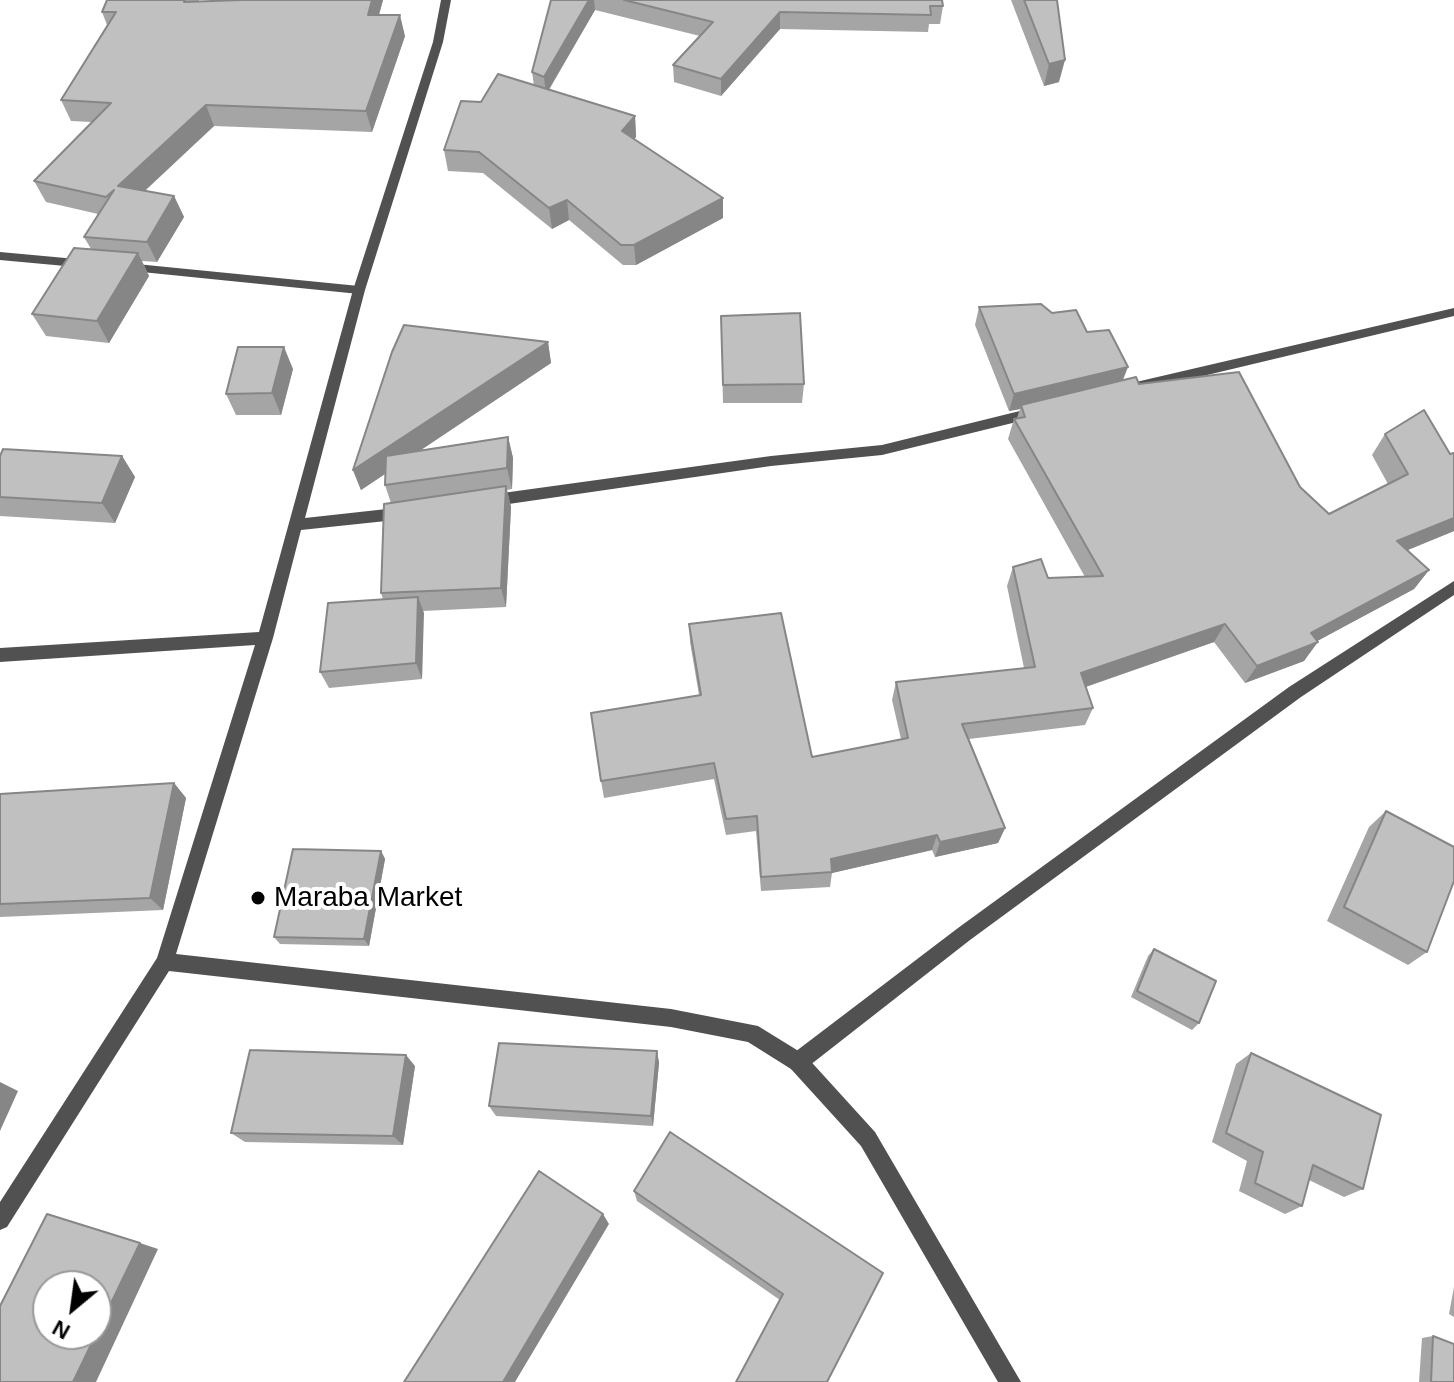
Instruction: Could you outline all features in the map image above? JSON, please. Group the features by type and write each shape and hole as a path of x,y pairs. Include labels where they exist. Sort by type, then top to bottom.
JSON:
{"street":[{"path":"0,1220 165,962 265,638 359,290 438,42 446,0"},
{"path":"0,256 359,290"},
{"path":"1125,390 1454,312"},
{"path":"472,504 771,461 882,450 1049,409"},
{"path":"296,525 425,510"},
{"path":"798,1062 964,934 1295,692 1454,587"},
{"path":"0,655 265,638"},
{"path":"165,962 671,1018 751,1033 798,1062 868,1139 1010,1382"}],"building":[{"path":"107,0 372,0 368,15 400,15 366,111 206,105 118,186 174,196 147,242 84,237 114,190 106,197 34,181 111,103 61,100 116,12 102,12"},
{"path":"551,0 589,0 544,77 532,72"},
{"path":"624,0 942,0 943,6 930,6 931,15 780,12 721,79 673,65 713,22"},
{"path":"1024,0 1057,0 1065,60 1049,64"},
{"path":"498,74 635,116 622,131 723,198 634,245 621,245 567,200 549,208 479,152 444,150 461,101 481,102"},
{"path":"74,248 138,253 97,321 32,314"},
{"path":"1041,304 1052,313 1076,310 1087,332 1109,330 1128,367 1014,394 979,307"},
{"path":"800,313 804,384 723,385 721,316"},
{"path":"404,325 548,342 353,470 392,352"},
{"path":"238,347 284,347 272,393 226,394"},
{"path":"1239,372 1300,487 1329,514 1408,474 1385,434 1424,410 1450,454 1454,453 1454,518 1397,541 1429,570 1311,633 1318,642 1257,666 1225,624 1081,673 1093,708 962,724 1005,828 940,842 937,835 831,859 832,872 761,877 757,816 726,819 714,763 601,781 591,713 701,695 689,624 781,613 812,757 908,738 896,682 1035,667 1013,567 1041,559 1048,578 1103,576 1014,419 1025,417 1021,405 1136,377 1139,384"},
{"path":"508,437 507,468 385,485 386,456"},
{"path":"3,449 122,456 102,503 0,497 0,456"},
{"path":"506,486 501,588 381,593 384,504"},
{"path":"418,597 416,663 320,672 328,603"},
{"path":"174,783 150,898 0,904 0,794"},
{"path":"1386,811 1454,847 1454,881 1427,952 1344,907"},
{"path":"293,849 381,851 364,939 274,937"},
{"path":"1154,949 1216,981 1199,1023 1137,991"},
{"path":"499,1043 657,1051 651,1116 489,1106"},
{"path":"250,1050 406,1055 393,1136 231,1133"},
{"path":"1251,1053 1381,1115 1363,1189 1313,1165 1302,1206 1255,1183 1263,1152 1226,1133"},
{"path":"670,1132 883,1273 827,1382 736,1382 783,1294 634,1191"},
{"path":"539,1171 603,1214 503,1382 404,1382"},
{"path":"47,1214 140,1243 112,1301 112,1270 32,1270 32,1350 88,1350 73,1382 0,1382 0,1306"},
{"path":"1433,1336 1454,1344 1454,1382 1431,1382"}],"place":[{"name":"Maraba Market","path":"258,898"}]}
